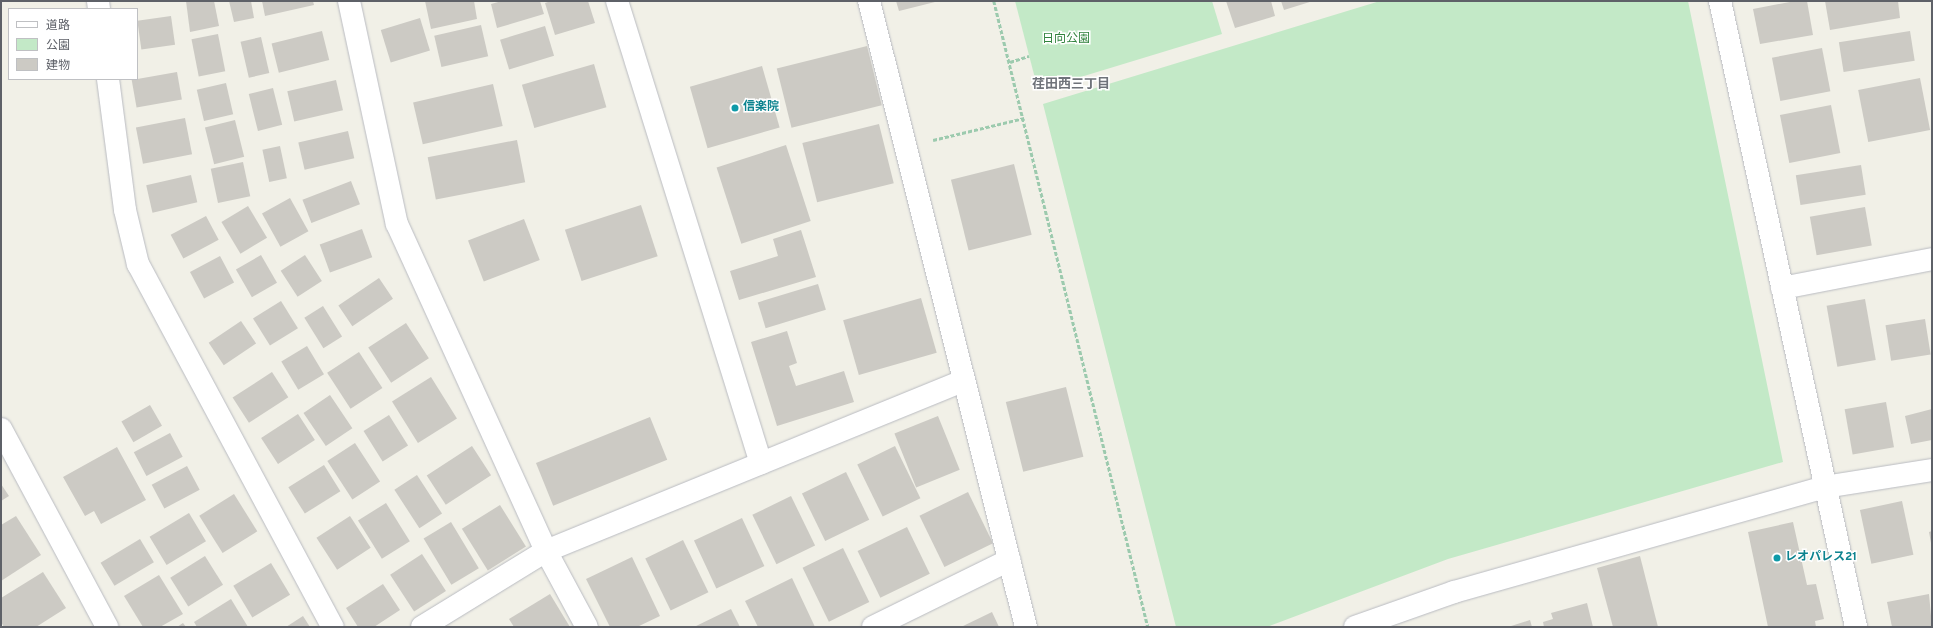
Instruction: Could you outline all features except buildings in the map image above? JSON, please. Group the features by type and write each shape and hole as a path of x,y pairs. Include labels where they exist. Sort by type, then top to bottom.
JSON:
{"street":[{"path":"349,1 397,224 546,551 588,627"},
{"path":"617,1 761,463"},
{"path":"869,1 907,147 963,381 1026,627"},
{"path":"1720,1 1856,627"},
{"path":"108,80 125,210 138,264 333,627"},
{"path":"1782,288 1932,259"},
{"path":"422,627 546,551 963,381"},
{"path":"1,429 107,627"},
{"path":"1355,627 1454,592 1825,487 1932,470"},
{"path":"873,627 1009,560"}],"path":[{"path":"994,1 1148,627"},
{"path":"1010,62 1029,56"},
{"path":"907,147 1024,118"}],"green space":[{"name":"日向公園","path":"1015,1 1212,1 1222,34 1038,90"},
{"path":"1380,1 1688,1 1783,462 1448,559 1267,627 1176,627 1043,104"}],"place":[{"name":"信楽院","path":"735,108"},
{"name":"レオパレス21","path":"1777,558"}],"district":[{"name":"荏田西三丁目","path":"1071,85"}]}
